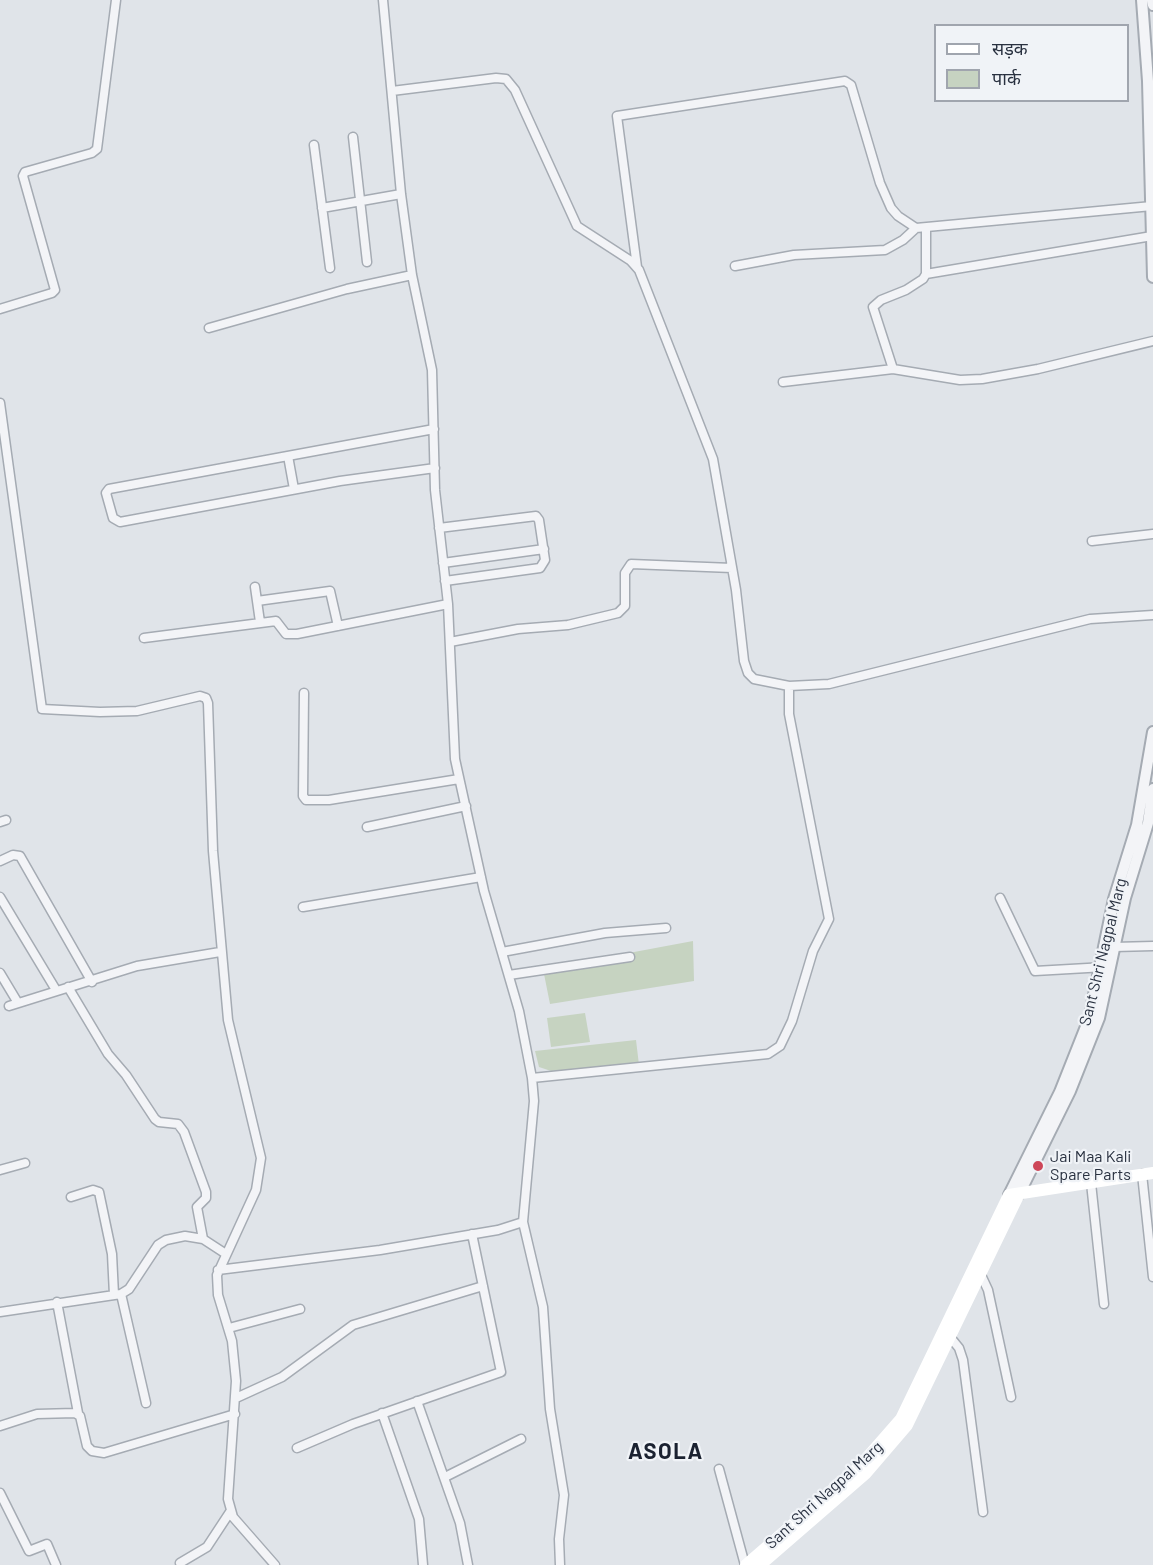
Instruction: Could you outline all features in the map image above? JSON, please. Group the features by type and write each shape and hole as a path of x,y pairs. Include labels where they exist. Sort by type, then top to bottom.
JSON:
{"main road":[{"path":"1014,1194 1148,1174"},
{"name":"Sant Shri Nagpal Marg","path":"760,1565 865,1474 907,1425 981,1275 1014,1194"},
{"name":"Sant Shri Nagpal Marg","path":"746,1565 859,1467 894,1428 1014,1194"}],"street":[{"path":"0,309 56,290 22,176 25,172 92,153 97,149 116,0"},
{"path":"383,0 412,275 430,357 439,528 448,604 454,748 482,877 509,975 532,1078 534,1101 523,1222 543,1307 550,1409 564,1495 559,1539 560,1565"},
{"path":"1142,0 1148,81 1153,277"},
{"path":"1152,0 1153,5"},
{"path":"392,91 496,78 506,79 515,90 575,223 583,232 637,267"},
{"path":"921,228 898,216 891,208 880,183 851,85 845,81 617,116 637,267 713,459 748,673 758,682 789,686 829,684 1090,620 1153,615"},
{"path":"353,137 367,262"},
{"path":"314,145 330,268"},
{"path":"322,208 402,194"},
{"path":"735,266 794,255 885,250 921,228 1152,206"},
{"path":"921,228 926,274"},
{"path":"893,369 873,307 881,300 913,286 926,274 1152,236"},
{"path":"209,328 347,289 412,275"},
{"path":"783,382 893,369 960,380 982,379 1038,369 1153,341"},
{"path":"0,403 42,709 117,712 150,708 200,696 207,700 220,952 229,1029 261,1158 256,1190 218,1270 218,1295 229,1328 236,1381 228,1487 230,1512 274,1565"},
{"path":"434,429 109,489 106,494 113,518 120,522 294,489 435,468"},
{"path":"288,456 294,489"},
{"path":"439,528 536,516 539,520 544,549 545,560 540,568 445,581"},
{"path":"1092,541 1153,534"},
{"path":"443,562 544,549"},
{"path":"450,642 518,629 568,625 618,613 625,606 625,573 631,564 732,568"},
{"path":"255,587 260,622"},
{"path":"257,601 330,591 338,626"},
{"path":"144,638 276,621 283,632 288,635 448,604"},
{"path":"532,1078 768,1054 780,1046 792,1021 813,951 829,919 814,852 789,714 789,686"},
{"path":"303,693 303,796 306,800 329,800 459,779"},
{"name":"Sant Shri Nagpal Marg","path":"1014,1194 1075,1080 1099,1018 1114,899 1137,825 1153,732"},
{"name":"Sant Shri Nagpal Marg","path":"1105,967 1114,947 1125,898 1150,823 1153,789"},
{"path":"367,827 466,806"},
{"path":"0,861 14,855 20,856 92,982"},
{"path":"303,906 482,877"},
{"path":"0,897 56,990"},
{"path":"1000,898 1035,971 1105,967"},
{"path":"502,951 605,933 666,928"},
{"path":"1114,947 1153,946"},
{"path":"0,973 13,1005 137,966 220,952"},
{"path":"509,975 630,957"},
{"path":"68,987 108,1054 126,1075 155,1119 159,1122 178,1124 184,1132 206,1192 206,1198 197,1207 203,1239"},
{"path":"0,1170 25,1163"},
{"path":"1148,1174 1153,1277"},
{"path":"1092,1183 1104,1304"},
{"path":"71,1197 93,1190 99,1192 118,1295 146,1403"},
{"path":"218,1270 380,1250 472,1234 523,1222"},
{"path":"297,1448 382,1413 501,1372 472,1234"},
{"path":"0,1310 118,1295 129,1289 163,1241 185,1236 203,1239 226,1254"},
{"path":"981,1275 988,1290 1011,1397"},
{"path":"236,1398 282,1377 353,1325 483,1286"},
{"path":"57,1302 78,1413 87,1446 92,1450 104,1453 235,1414"},
{"path":"229,1328 300,1309"},
{"path":"950,1337 959,1348 963,1360 984,1512"},
{"path":"417,1401 460,1523 468,1565"},
{"path":"0,1426 37,1414 78,1413"},
{"path":"382,1413 419,1519 423,1565"},
{"path":"445,1477 521,1439"},
{"path":"718,1468 746,1565"},
{"path":"0,1492 29,1551 47,1544 56,1565"},
{"path":"180,1563 207,1547 230,1512"}],"green space":[{"path":"693,941 694,981 550,1004 543,969"},
{"path":"585,1013 590,1042 551,1047 547,1018"},
{"path":"636,1040 639,1065 551,1071 539,1067 535,1051"}],"place":[{"name":"Jai Maa Kali Spare Parts","path":"1038,1166"}],"district":[{"name":"ASOLA","path":"666,1452"}]}
